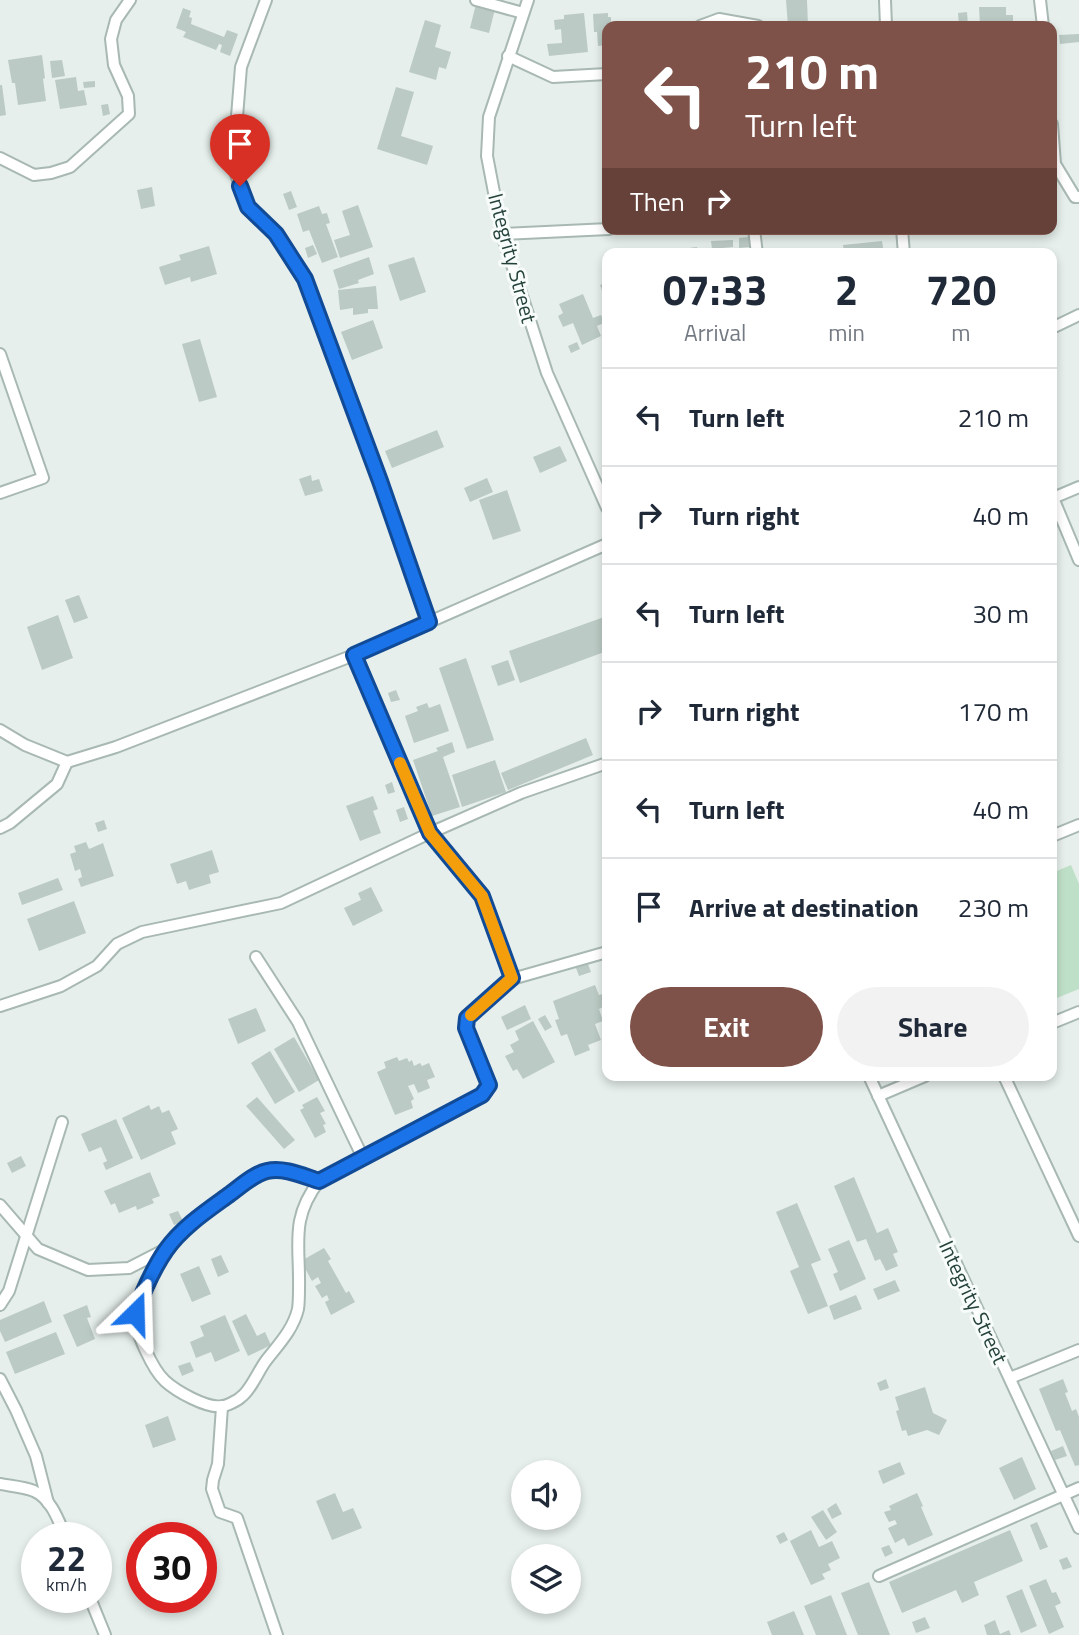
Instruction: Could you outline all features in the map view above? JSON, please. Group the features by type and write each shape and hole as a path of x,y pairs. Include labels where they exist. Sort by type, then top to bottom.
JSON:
{"street":[{"path":"0,158 34,175 70,167 129,114 128,96 114,65 111,39 116,20 130,0"},
{"path":"266,0 241,67 233,166 248,207 276,234 305,279 429,622"},
{"path":"476,0 523,13"},
{"name":"Integrity Street","path":"528,0 489,117 487,156 502,234 547,373 602,497"},
{"path":"885,0 886,21"},
{"path":"1040,0 1042,21"},
{"path":"508,56 553,77 602,74"},
{"path":"1057,167 1075,197 1079,197"},
{"path":"502,234 602,229"},
{"path":"1057,326 1079,315"},
{"path":"0,354 43,478 0,493"},
{"path":"1057,497 1079,487"},
{"path":"1057,508 1079,560"},
{"path":"0,730 25,745 67,762 129,742 354,655 602,546"},
{"path":"354,655 430,833 482,896 512,978"},
{"path":"0,828 10,823 57,784 67,762"},
{"path":"0,1006 61,986 97,966 117,944 142,932 281,903 521,793 602,765"},
{"path":"1057,834 1079,825"},
{"path":"319,1181 278,1170 264,1171 191,1223 166,1249 148,1281 135,1313 139,1333 152,1364 163,1380 176,1390 198,1402 222,1406 243,1397 263,1365 291,1329 298,1307 300,1216 308,1196 319,1181 482,1095 489,1085 466,1028 467,1018 512,978 602,953"},
{"path":"256,957 298,1021 363,1158"},
{"path":"1057,1021 1079,1012"},
{"name":"Integrity Street","path":"871,1081 1079,1528"},
{"path":"878,1096 913,1081"},
{"path":"1006,1081 1079,1236"},
{"path":"0,1305 9,1291 62,1122"},
{"path":"0,1205 38,1249 88,1270 129,1268 166,1249"},
{"path":"1010,1378 1079,1350"},
{"path":"0,1379 36,1456 48,1503 58,1522"},
{"path":"222,1406 218,1464 212,1489 220,1512 237,1518 277,1635"},
{"path":"0,1484 33,1491 48,1503"},
{"path":"880,1576 1079,1488"},
{"path":"96,1613 105,1635"}],"green space":[{"path":"1071,865 1079,884 1079,989 1057,998 1057,871"}],"building":[{"path":"786,0 807,0 808,21 788,21"},
{"path":"476,4 495,9 489,33 470,28"},
{"path":"979,7 1006,7 1006,15 1013,15 1013,21 980,21"},
{"path":"183,8 191,11 191,24 224,37 227,30 238,34 230,56 220,52 222,45 219,44 216,50 183,37 186,32 176,28"},
{"path":"967,12 968,21 959,21 958,13"},
{"path":"584,13 588,52 549,56 547,44 562,43 561,29 555,30 554,20 564,19 564,15"},
{"path":"608,13 608,17 611,17 611,21 602,21 602,46 598,46 597,32 594,32 593,14"},
{"path":"425,20 441,25 435,47 451,52 446,69 439,67 436,80 409,72"},
{"path":"1079,34 1079,42 1060,44 1059,35"},
{"path":"42,55 46,101 18,105 8,60"},
{"path":"62,60 65,76 52,78 50,61"},
{"path":"76,77 78,91 84,90 87,105 60,109 55,80"},
{"path":"95,81 95,87 84,88 83,82"},
{"path":"0,85 6,115 0,116"},
{"path":"396,87 414,92 401,136 433,146 427,165 377,149"},
{"path":"108,104 110,114 103,116 101,105"},
{"path":"152,187 155,206 141,209 137,190"},
{"path":"291,191 297,207 289,210 283,194"},
{"path":"358,205 373,247 340,258 334,240 350,235 342,211"},
{"path":"319,206 322,214 327,213 330,223 326,224 338,257 322,263 309,230 303,232 297,214"},
{"path":"749,237 750,247 739,248 739,238"},
{"path":"733,240 733,247 712,248 711,241"},
{"path":"882,241 883,248 843,248 843,245"},
{"path":"313,245 317,254 308,258 305,248"},
{"path":"209,246 217,274 191,282 190,277 165,285 159,267 181,260 179,255"},
{"path":"369,257 374,274 358,280 359,283 339,289 333,270"},
{"path":"414,257 426,292 400,301 388,265"},
{"path":"376,286 378,309 368,309 368,313 353,315 353,308 340,310 338,290"},
{"path":"583,294 593,318 601,315 602,324 597,326 601,336 582,345 573,323 563,327 558,316 563,313 559,304"},
{"path":"373,320 383,348 352,360 341,332"},
{"path":"200,339 217,397 199,402 182,344"},
{"path":"577,342 580,349 571,353 568,346"},
{"path":"437,430 444,447 392,468 385,451"},
{"path":"560,446 567,461 540,473 533,457"},
{"path":"311,475 312,481 319,479 323,491 305,496 299,479"},
{"path":"487,478 493,492 470,502 464,488"},
{"path":"507,490 521,531 493,540 479,500"},
{"path":"79,595 88,618 74,623 65,600"},
{"path":"58,615 73,658 42,670 27,627"},
{"path":"602,618 602,653 520,683 509,651"},
{"path":"466,658 494,740 467,749 439,668"},
{"path":"508,660 515,680 498,686 491,666"},
{"path":"396,690 400,700 391,702 388,693"},
{"path":"427,703 429,708 440,704 449,731 414,743 405,716 418,711 416,707"},
{"path":"586,738 593,755 508,790 501,773"},
{"path":"452,742 455,752 443,757 460,807 432,816 413,760 438,751 436,748"},
{"path":"495,760 506,792 462,807 452,775"},
{"path":"392,782 395,792 388,794 385,785"},
{"path":"373,796 378,809 373,811 381,833 360,841 346,806"},
{"path":"404,807 408,819 400,822 396,810"},
{"path":"104,820 107,829 98,832 95,823"},
{"path":"86,842 89,849 103,843 114,876 81,887 78,879 82,877 80,869 75,871 70,854 76,852 74,846"},
{"path":"212,850 219,872 209,875 211,883 189,890 186,881 177,884 170,864"},
{"path":"58,878 63,890 22,905 18,893"},
{"path":"371,887 383,911 353,926 344,908 361,900 358,893"},
{"path":"74,901 86,933 39,951 27,919"},
{"path":"588,964 591,972 579,976 576,968"},
{"path":"595,985 599,995 602,994 602,1008 599,1009 602,1021 595,1024 601,1040 588,1045 590,1050 575,1056 567,1034 561,1036 555,1020 559,1019 553,1001"},
{"path":"525,1005 531,1019 507,1030 501,1017"},
{"path":"256,1008 266,1031 238,1044 228,1019"},
{"path":"545,1015 552,1027 545,1031 538,1019"},
{"path":"533,1021 555,1062 523,1079 517,1069 513,1071 505,1056 514,1052 510,1045 519,1040 515,1031"},
{"path":"294,1037 319,1080 299,1092 274,1049"},
{"path":"270,1051 295,1092 275,1104 251,1063"},
{"path":"397,1057 399,1061 407,1058 409,1062 412,1060 414,1066 429,1063 435,1077 427,1080 430,1088 418,1093 414,1084 408,1086 414,1099 411,1101 413,1108 395,1115 377,1072 386,1068 384,1062"},
{"path":"257,1097 295,1140 284,1149 246,1106"},
{"path":"317,1097 325,1111 320,1113 326,1124 323,1125 326,1132 315,1138 300,1110 304,1108 302,1105"},
{"path":"149,1105 151,1110 159,1106 162,1113 169,1110 178,1129 171,1132 176,1144 141,1160 122,1118"},
{"path":"116,1119 133,1158 106,1170 103,1163 107,1161 101,1147 89,1152 81,1134"},
{"path":"21,1156 26,1166 12,1173 7,1163"},
{"path":"150,1172 160,1196 152,1199 154,1203 119,1213 115,1203 111,1205 104,1191"},
{"path":"854,1177 877,1233 888,1228 898,1252 893,1254 898,1266 886,1271 880,1259 875,1261 866,1239 857,1242 834,1186"},
{"path":"797,1203 821,1260 811,1264 828,1306 808,1314 790,1271 799,1267 776,1212"},
{"path":"178,1211 183,1221 174,1225 169,1214"},
{"path":"849,1240 866,1279 840,1291 833,1274 838,1272 828,1249"},
{"path":"324,1248 331,1259 328,1261 346,1293 349,1291 355,1302 331,1315 325,1302 329,1300 327,1295 322,1298 315,1286 321,1283 318,1277 312,1281 301,1261"},
{"path":"221,1255 229,1272 218,1277 211,1259"},
{"path":"199,1266 211,1294 192,1302 180,1274"},
{"path":"895,1280 900,1291 878,1300 873,1289"},
{"path":"856,1295 862,1309 834,1320 829,1306"},
{"path":"44,1301 52,1322 5,1342 0,1331 0,1320"},
{"path":"87,1305 91,1317 87,1318 95,1339 77,1347 63,1315"},
{"path":"246,1314 257,1336 265,1332 271,1345 248,1356 232,1321"},
{"path":"225,1315 240,1351 215,1362 211,1352 196,1358 190,1342 204,1336 200,1326"},
{"path":"56,1332 65,1354 15,1374 6,1352"},
{"path":"190,1362 194,1371 182,1376 178,1366"},
{"path":"886,1379 889,1388 880,1391 877,1383"},
{"path":"1063,1379 1072,1411 1076,1409 1079,1417 1079,1465 1075,1466 1060,1430 1056,1431 1039,1389"},
{"path":"925,1387 933,1413 947,1420 939,1435 927,1430 908,1436 906,1430 902,1431 895,1397"},
{"path":"168,1416 176,1440 153,1448 145,1425"},
{"path":"1063,1446 1067,1456 1055,1460 1051,1451"},
{"path":"1022,1457 1036,1489 1014,1500 999,1468"},
{"path":"900,1462 905,1474 883,1484 878,1471"},
{"path":"335,1493 343,1512 353,1508 362,1528 332,1540 316,1501"},
{"path":"917,1493 933,1535 908,1546 904,1538 895,1543 888,1528 897,1524 895,1520 889,1522 884,1512 891,1510 889,1506"},
{"path":"836,1503 842,1514 832,1519 827,1509"},
{"path":"823,1510 837,1532 826,1540 811,1517"},
{"path":"1037,1522 1048,1547 1040,1550 1030,1525"},
{"path":"811,1530 819,1547 832,1541 840,1558 828,1564 831,1570 822,1574 825,1579 811,1585 790,1541"},
{"path":"1010,1530 1023,1561 974,1582 979,1595 962,1603 956,1590 902,1613 889,1582"},
{"path":"784,1532 788,1540 780,1544 776,1536"},
{"path":"889,1545 893,1553 885,1557 881,1548"},
{"path":"1067,1557 1072,1567 1063,1570 1059,1560"},
{"path":"1046,1579 1052,1593 1056,1592 1061,1603 1055,1606 1064,1627 1049,1634 1029,1586"},
{"path":"869,1582 890,1635 858,1635 841,1593"},
{"path":"1022,1589 1037,1626 1021,1633 1006,1596"},
{"path":"831,1595 847,1635 816,1635 804,1606"},
{"path":"794,1611 804,1635 772,1635 767,1622"},
{"path":"925,1617 930,1628 916,1633 912,1622"},
{"path":"995,1620 1000,1634 1009,1630 1011,1635 987,1635 984,1625"}],"slow traffic":[{"path":"400,763 430,833 482,896 512,978 471,1015"}],"route":[{"path":"135,1313 148,1281 166,1249 191,1223 244,1183 264,1171 278,1170 319,1181 482,1095 489,1085 466,1028 467,1018 512,978 482,896 430,833 354,655 429,622 305,279 276,234 248,207 240,186"}]}
